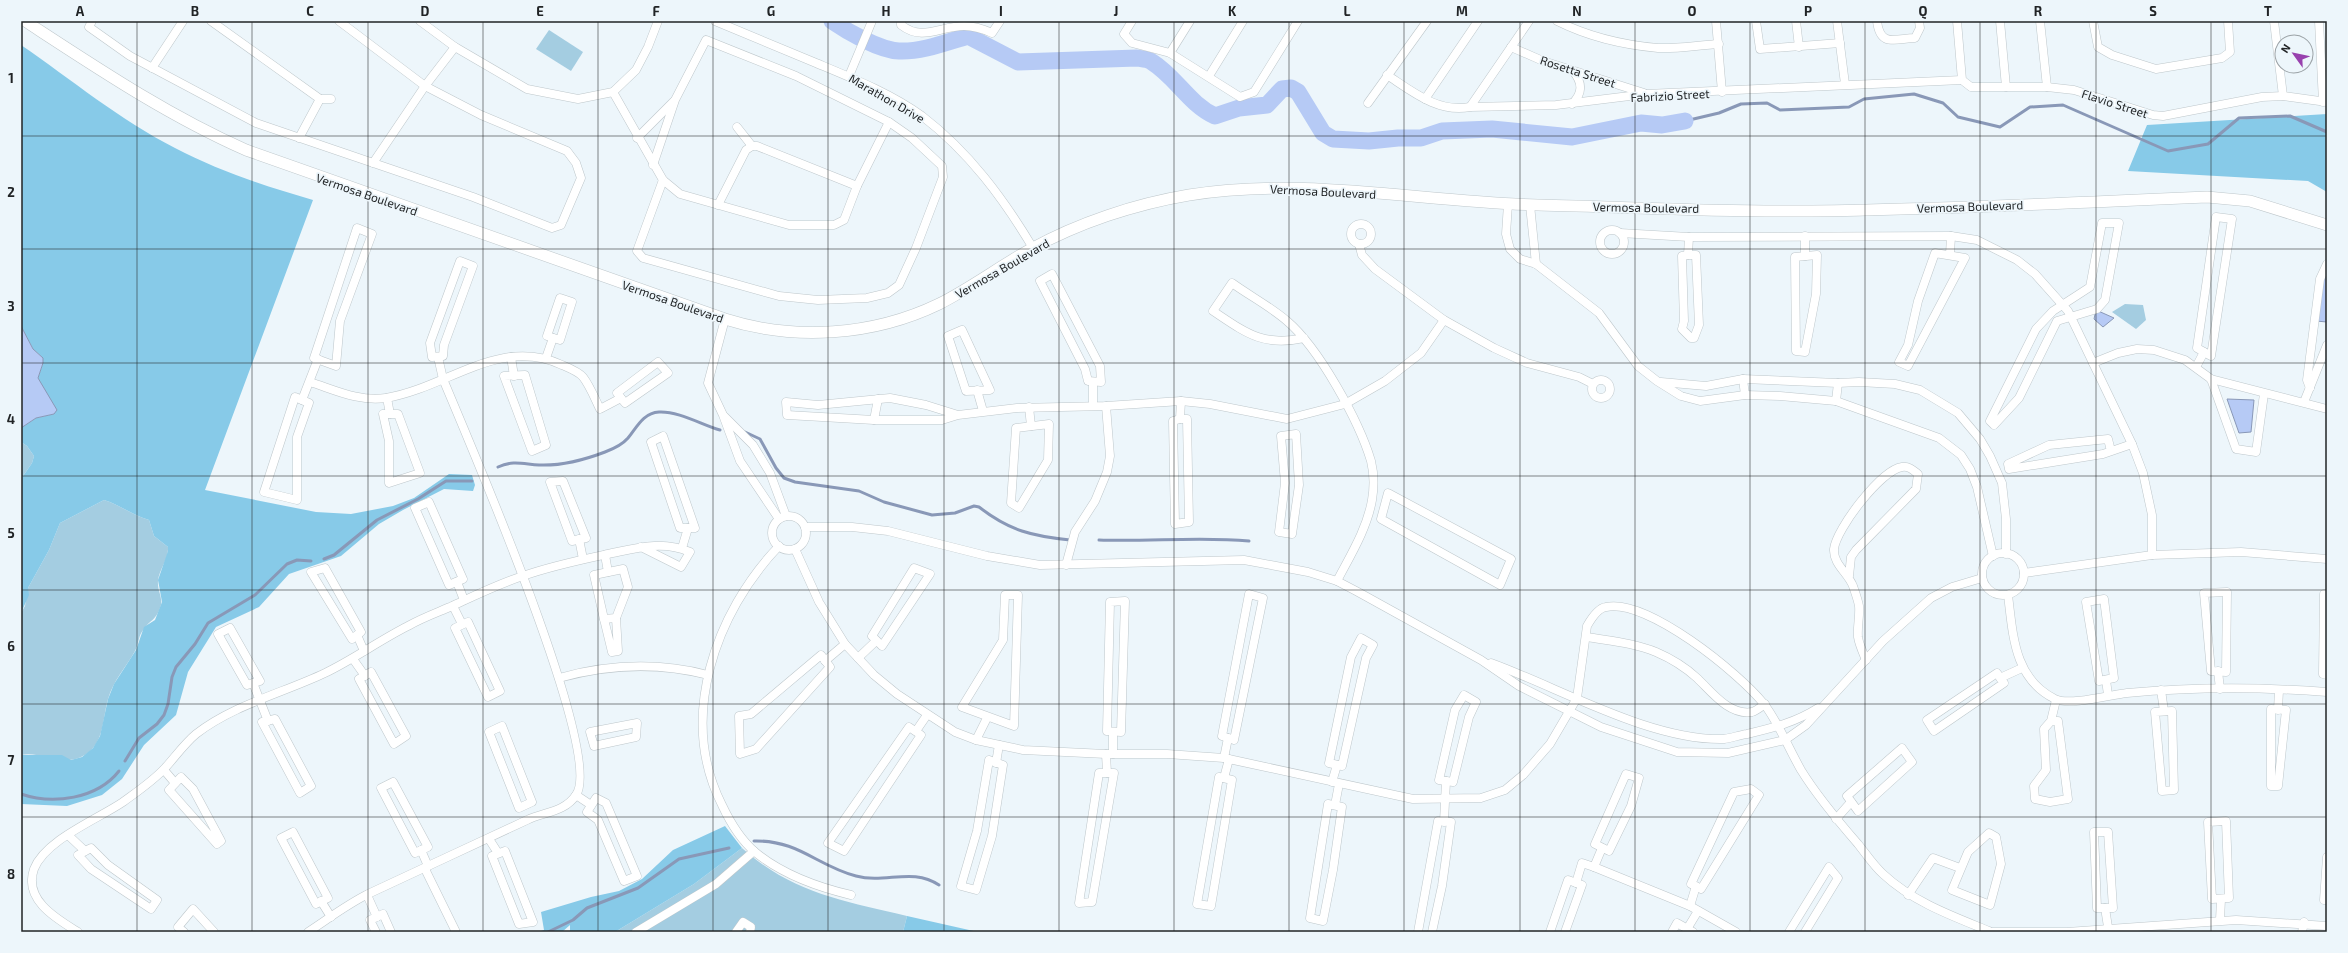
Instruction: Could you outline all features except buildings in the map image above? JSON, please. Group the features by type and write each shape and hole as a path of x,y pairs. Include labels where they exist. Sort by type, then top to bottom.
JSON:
{"main road":[{"name":"Vermosa Boulevard","path":"25,21 148,101 197,128 246,150 724,319 761,329 821,333 866,328 907,317 943,302 1033,248 1071,230 1129,209 1187,195 1269,187 1304,188 1530,205 1808,211 2207,197 2250,201 2327,226"}],"street":[{"path":"92,21 89,27 130,56 256,123 473,197 552,228 561,225 581,178 576,163 567,151 481,115 426,86 339,21"},
{"path":"152,68 183,21"},
{"path":"211,21 320,99 331,99"},
{"path":"420,21 456,48 527,89 578,99 613,92 636,70 658,21"},
{"name":"Marathon Drive","path":"715,21 849,76 921,116 956,144 988,180 1014,216 1033,248"},
{"path":"849,76 872,21"},
{"path":"901,21 901,25 910,32 924,33 950,25 982,29 992,33 1000,21"},
{"path":"1132,21 1124,34 1132,43 1170,53 1240,97 1254,92 1298,21"},
{"path":"1170,53 1190,21"},
{"path":"1208,76 1243,21"},
{"path":"1368,103 1387,75 1428,21"},
{"path":"1424,99 1478,21"},
{"path":"1470,107 1529,21"},
{"path":"1557,21 1575,30 1615,41 1658,48 1719,44"},
{"path":"1716,21 1722,92"},
{"path":"1756,21 1760,50 1840,43"},
{"path":"1796,21 1799,47"},
{"path":"1838,21 1845,84"},
{"path":"1877,21 1878,33 1881,37 1887,40 1914,38 1920,28 1919,21"},
{"path":"1957,21 1962,80"},
{"path":"2000,21 2006,87"},
{"path":"2040,21 2047,87"},
{"path":"2093,21 2094,35 2098,47 2112,55 2156,69 2222,58 2230,52 2228,21"},
{"path":"2274,21 2283,96"},
{"path":"2322,25 2325,102"},
{"path":"653,165 675,100 706,40 796,76 889,122 912,138 942,166 943,177 916,248 899,285 888,293 867,298 818,300 779,296 642,258 637,251 663,180"},
{"name":"Rosetta Street","path":"1511,47 1573,71 1646,94"},
{"path":"373,163 426,86 456,48"},
{"path":"1572,104 1578,98 1581,86 1580,80 1573,71"},
{"name":"Fabrizio Street","path":"1387,75 1424,99 1443,107 1458,109 1470,107 1572,104 1646,94 1722,92 1845,84 1962,80"},
{"name":"Flavio Street","path":"1962,80 1971,87 2047,87 2074,90 2153,115 2163,116 2262,97 2283,96 2325,102"},
{"path":"613,92 653,165 663,180 680,194 789,225 834,225 844,220 857,186 889,122"},
{"path":"299,138 320,99"},
{"path":"637,138 675,100"},
{"path":"737,127 752,146"},
{"path":"718,205 746,150 752,146 757,146 857,186"},
{"path":"1508,204 1506,234 1510,249 1520,258 1536,264 1599,313 1638,366 1657,381 1681,396 1700,401 1745,395 1780,396 1836,401 1939,438 1961,455 1970,469 1977,487 1993,556"},
{"path":"1530,205 1536,264"},
{"path":"2216,216 2232,219 2211,356 2204,352 2197,348 2216,216"},
{"path":"2102,223 2119,223 2105,300 2097,308 2058,321 2019,398 1994,425 1990,421 2036,329 2053,311 2063,305 2090,287 2102,223"},
{"path":"357,228 372,234 340,321 336,366 318,359 314,358 357,228"},
{"path":"1620,233 1689,237 1951,236 1977,240 2017,260 2035,274 2071,316 2132,444 2143,473 2152,515 2152,555"},
{"path":"1805,236 1805,256"},
{"path":"1950,254 1951,236"},
{"path":"1688,255 1689,237"},
{"path":"1359,244 1362,255 1375,269 1444,320 1494,348 1527,363 1579,377 1593,384"},
{"path":"1935,253 1950,254 1965,258 1908,366 1899,362 1908,344 1918,301 1935,253"},
{"path":"1688,255 1696,255 1699,325 1694,338 1682,329 1684,321 1682,256 1688,255"},
{"path":"1817,255 1816,294 1805,352 1796,351 1795,257 1805,256 1817,255"},
{"path":"460,261 473,266 444,345 443,356 438,357 432,357 430,343 460,261"},
{"path":"2310,388 2307,380 2320,279 2327,264"},
{"path":"1052,274 1100,366 1101,382 1093,382 1088,382 1085,369 1040,281 1052,274"},
{"path":"1304,338 1286,342 1266,341 1240,329 1213,311 1232,283 1287,320 1304,338 1345,404 1363,439 1371,463 1372,500 1366,523 1337,581"},
{"path":"560,298 572,302 560,340 553,338 547,336 560,298"},
{"path":"2053,311 2058,321"},
{"path":"724,319 708,383 723,415 740,461 782,518"},
{"path":"958,415 918,403 890,398 818,405 786,402 787,415 874,420 942,420 958,415 983,411 1029,407 1106,406 1181,401 1210,404 1287,419 1345,404 1385,381 1421,353 1444,320"},
{"path":"962,330 990,390 977,390 966,391 948,336 962,330"},
{"path":"546,358 553,338"},
{"path":"2304,402 2327,345"},
{"path":"2093,363 2118,353 2137,349 2168,354 2186,360 2211,379 2264,394 2304,402 2327,409"},
{"path":"2196,367 2204,352"},
{"path":"310,382 353,397 371,399 387,398 443,380 480,364 528,355 546,358 583,377 600,409 621,398"},
{"path":"308,932 339,910 367,895 529,819 561,809 576,795 582,772 577,742 559,678 523,576 443,380 438,357"},
{"path":"511,357 514,376"},
{"path":"302,400 318,359"},
{"path":"658,362 668,373 625,403 621,398 618,393 658,362"},
{"path":"525,375 546,445 532,451 504,376 514,376 525,375"},
{"path":"1657,381 1706,386 1743,379 1838,383 1859,382 1895,384 1920,390 1958,413 1980,439 2002,483 2006,519 2006,554"},
{"path":"1743,379 1745,395"},
{"path":"2211,379 2236,449 2256,452 2264,394"},
{"path":"1093,382 1093,406"},
{"path":"1836,401 1838,383"},
{"path":"977,390 983,411"},
{"path":"295,398 302,400 309,402 297,438 297,500 264,492 295,398"},
{"path":"387,398 390,414"},
{"path":"874,420 878,399"},
{"path":"1180,419 1181,401"},
{"path":"1066,565 1075,532 1095,501 1107,472 1110,456 1106,406"},
{"path":"1029,407 1031,426"},
{"path":"383,414 390,414 398,414 420,473 389,483 389,441 383,414"},
{"path":"723,415 753,445 770,473 782,518 772,533 778,546 789,550 795,549 803,543 806,533 805,527 800,519 782,518"},
{"path":"1180,419 1187,419 1189,522 1174,524 1173,421 1180,419"},
{"path":"1287,419 1289,434"},
{"path":"1049,424 1048,460 1019,508 1011,503 1016,428 1031,426 1049,424"},
{"path":"1289,434 1296,434 1300,485 1292,534 1279,532 1284,483 1281,436 1289,434"},
{"path":"663,436 694,528 688,528 680,528 651,442 663,436"},
{"path":"2111,451 2108,439 2049,445 2008,464 2009,469 2111,451 2132,444"},
{"path":"1849,576 1836,563 1834,550 1838,536 1848,520 1883,478 1902,467 1912,468 1918,474 1916,489 1856,550 1851,557 1849,576 1859,607 1858,637 1866,660"},
{"path":"563,481 586,538 579,539 572,541 550,482 563,481"},
{"path":"1388,493 1511,560 1500,585 1382,519 1383,507 1388,493"},
{"path":"1372,500 1383,507"},
{"path":"429,502 462,579 456,582 449,586 415,508 429,502"},
{"path":"805,527 852,527 888,531 987,556 1040,565 1244,560 1308,572 1337,581 1481,660 1519,686 1569,712 1601,727 1677,752 1728,753 1785,740 1806,725 1895,630 1931,598 1952,587 1982,578"},
{"path":"682,548 688,528"},
{"path":"579,539 583,559"},
{"path":"78,932 44,909 36,894 32,882 34,870 43,855 68,835 106,814 150,783 164,770 196,734 229,715 260,700 296,686 353,659 409,625 464,600 523,576 583,559 641,547 658,545 682,548 690,552 681,567 641,547"},
{"path":"778,546 754,574 734,606 719,640 708,675 702,721 708,767 725,812 754,851 800,879 852,895"},
{"path":"795,549 819,602 845,644 897,694 955,732 976,740 1023,750 1110,754 1167,754 1226,758 1413,799 1481,798 1505,790 1523,775 1550,744 1577,698 1588,626 1593,616 1604,607 1622,606 1657,621 1693,641 1736,675 1765,704 1802,771 1836,819 1882,874 1908,895 1989,932 2067,932 2108,927 2182,928 2220,920 2304,922 2327,926"},
{"path":"2024,573 2152,555 2241,552 2327,559"},
{"path":"2006,554 2018,560 2024,573 2019,587 2008,595 1994,593 1984,584 1982,578 1984,565 1993,556 2006,554"},
{"path":"605,555 608,572"},
{"path":"325,568 361,632 357,635 352,639 311,572 325,568"},
{"path":"914,568 930,574 882,646 876,641 872,636 914,568"},
{"path":"624,569 628,587 616,618 618,651 612,652 594,575 608,572 624,569"},
{"path":"456,582 464,600"},
{"path":"2227,592 2226,672 2218,671 2211,671 2204,593 2227,592"},
{"path":"1249,594 1263,598 1234,740 1228,738 1222,736 1249,594"},
{"path":"2327,594 2324,594 2323,674 2327,674"},
{"path":"1005,595 1018,595 1014,726 987,718 962,708 1003,640 1005,595"},
{"path":"2008,595 2014,640 2022,668 2034,684 2056,700 2081,701 2108,695 2161,690 2220,688 2327,692"},
{"path":"2104,599 2114,678 2106,680 2099,681 2086,602 2104,599"},
{"path":"1125,601 1121,732 1113,732 1107,732 1110,602 1125,601"},
{"path":"453,606 462,624"},
{"path":"604,619 616,618"},
{"path":"468,622 500,691 488,697 455,628 462,624 468,622"},
{"path":"230,628 260,681 253,683 247,686 218,634 230,628"},
{"path":"357,635 364,651"},
{"path":"1587,637 1618,642 1655,652 1676,663 1696,677 1719,700 1733,709 1752,712 1765,704"},
{"path":"1361,638 1373,645 1366,658 1342,766 1337,765 1329,763 1351,657 1361,638"},
{"path":"858,658 876,641"},
{"path":"825,661 845,644"},
{"path":"821,655 825,661 830,667 756,749 740,754 739,716 750,714 821,655"},
{"path":"353,659 365,676"},
{"path":"1481,660 1529,677 1646,726 1682,735 1724,739 1778,727 1804,716 1829,701"},
{"path":"559,678 596,669 635,665 672,668 708,675"},
{"path":"2000,678 2022,668"},
{"path":"2218,671 2220,688"},
{"path":"371,672 406,736 394,744 359,679 365,676 371,672"},
{"path":"1997,673 2000,678 2004,683 1934,731 1927,720 1997,673"},
{"path":"2106,680 2108,695"},
{"path":"253,683 268,720"},
{"path":"2161,690 2164,711"},
{"path":"2278,710 2279,690"},
{"path":"1464,695 1476,702 1469,717 1453,782 1446,781 1439,780 1455,710 1464,695"},
{"path":"2051,721 2058,721 2068,799 2050,802 2035,799 2034,786 2046,770 2044,729 2051,721 2056,700"},
{"path":"2271,709 2278,710 2286,710 2278,786 2271,786 2271,709"},
{"path":"2164,711 2172,711 2174,790 2162,791 2155,712 2164,711"},
{"path":"916,731 927,715"},
{"path":"976,740 987,718"},
{"path":"275,719 311,786 300,793 262,722 268,720 275,719"},
{"path":"637,723 636,737 594,746 592,739 590,732 637,723"},
{"path":"502,726 532,802 525,805 519,808 488,732 502,726"},
{"path":"909,727 916,731 922,735 844,851 828,843 909,727"},
{"path":"1107,773 1113,732"},
{"path":"1224,778 1228,738"},
{"path":"577,742 592,739"},
{"path":"996,763 999,745"},
{"path":"1902,748 1912,762 1858,811 1851,802 1847,796 1902,748"},
{"path":"989,760 996,763 1003,765 994,820 976,890 961,886 977,831 989,760"},
{"path":"1334,806 1337,765"},
{"path":"164,770 176,783"},
{"path":"1099,773 1107,773 1114,773 1092,902 1079,903 1099,773"},
{"path":"1626,774 1638,778 1631,806 1609,852 1602,848 1595,844 1626,774"},
{"path":"181,777 193,789 221,841 217,844 169,790 176,783 181,777"},
{"path":"1219,777 1224,778 1232,780 1211,906 1197,904 1219,777"},
{"path":"1444,822 1446,781"},
{"path":"393,782 428,847 421,850 415,853 381,788 393,782"},
{"path":"1751,789 1759,796 1701,889 1696,886 1691,884 1734,792 1751,789"},
{"path":"576,795 591,805"},
{"path":"596,798 606,803 637,876 624,881 598,820 587,812 591,805 596,798"},
{"path":"1836,819 1851,802"},
{"path":"1328,804 1334,806 1342,807 1333,870 1323,921 1310,918 1328,804"},
{"path":"525,805 529,819"},
{"path":"1418,932 1438,821 1451,822 1442,886 1432,932"},
{"path":"2226,821 2229,898 2221,899 2212,899 2208,822 2226,821"},
{"path":"293,832 328,898 322,901 316,904 281,838 293,832"},
{"path":"2094,832 2108,832 2113,908 2105,908 2097,908 2094,832"},
{"path":"1989,833 1996,837 2001,864 1990,905 1952,890 1960,868 1968,852 1989,833"},
{"path":"68,835 85,851"},
{"path":"489,839 498,853"},
{"path":"91,848 108,865 157,900 151,909 91,868 78,855 85,851 91,848"},
{"path":"1594,867 1602,848"},
{"path":"421,850 426,868 456,932"},
{"path":"505,851 533,922 519,924 492,856 498,853 505,851"},
{"path":"636,932 716,884 754,851"},
{"path":"2327,856 2324,900 2327,900"},
{"path":"1908,895 1933,858 1960,868"},
{"path":"1576,883 1582,864 1594,867 1690,906 1736,932"},
{"path":"1789,932 1829,867 1838,878 1805,932"},
{"path":"1550,932 1568,880 1582,885 1565,932"},
{"path":"1690,906 1696,886"},
{"path":"367,895 377,917"},
{"path":"2220,920 2221,899"},
{"path":"322,901 331,917"},
{"path":"2105,908 2108,927"},
{"path":"184,932 178,927 193,909 214,932"},
{"path":"1672,932 1677,923 1690,930 1698,911"},
{"path":"376,932 370,920 384,914 391,932"},
{"path":"736,932 743,922 751,927 750,932"},
{"path":"2302,932 2304,922"}],"shaded area":[{"path":"549,30 583,52 571,71 536,49"},
{"path":"21,45 135,125 175,148 208,164 242,177 313,200 205,490 316,512 351,514 393,506 414,498 449,474 472,475 475,485 473,491 444,489 403,510 379,524 341,556 289,574 259,607 216,627 188,672 176,715 144,745 122,779 102,795 67,806 21,804 21,755 62,755 71,760 82,757 93,748 100,736 108,699 114,684 136,650 144,627 155,620 162,602 158,580 168,547 154,536 149,520 104,500 60,523 49,550 28,588 29,595 21,613 21,479 32,463 34,456 27,446 21,442 21,428 36,418 54,414 38,378 43,363 43,358 33,349 21,326"},
{"path":"2327,114 2327,192 2308,181 2128,171 2147,125"},
{"path":"2321,275 2327,277 2327,322 2316,321"},
{"path":"2125,304 2143,305 2146,320 2136,329 2112,312"},
{"path":"2096,310 2114,318 2103,327 2094,319"},
{"path":"21,326 33,349 43,358 43,363 38,378 57,410 54,414 36,418 21,428"},
{"path":"2227,399 2254,400 2251,432 2239,433"},
{"path":"21,442 27,446 34,456 32,463 21,479"},
{"path":"104,500 149,520 154,536 168,547 167,556 158,581 161,605 155,618 142,631 135,651 110,692 99,739 89,752 81,757 67,760 28,754 21,755 21,613 25,606 28,588 49,550 60,523"},
{"path":"725,826 742,848 694,884 615,932 570,932 570,925 562,932 538,932 544,930 541,912 591,897 619,891 642,879 673,850"},
{"path":"742,848 780,876 800,885 840,900 907,916 903,932 615,932 694,884"},
{"path":"907,916 978,932 903,932"}],"waterway":[{"path":"832,21 873,44 899,51 917,50 968,36 1018,62 1137,58 1147,60 1161,68 1190,98 1206,111 1215,116 1239,108 1267,105 1282,89 1291,88 1298,92 1323,133 1333,139 1369,141 1398,138 1421,138 1442,131 1492,129 1572,137 1641,123 1662,125 1685,121"},
{"path":"1685,121 1719,113 1741,104 1767,103 1780,110 1849,107 1864,99 1914,94 1943,103 1958,117 2000,127 2030,107 2063,105 2168,151 2208,144 2239,118 2290,116 2327,132"},
{"path":"498,467 513,463 556,465 597,455 620,445 645,418 653,413 667,412 720,430"},
{"path":"745,432 760,439 776,468 784,478 795,482 859,491 884,502 932,515 955,513 974,506 979,507 1001,522 1022,531 1044,537 1070,540"},
{"path":"324,559 334,555 377,520 418,499 446,481 472,481"},
{"path":"1099,540 1212,539 1249,541"},
{"path":"125,761 139,738 157,724 164,715 168,704 172,677 176,667 195,644 208,623 255,595 287,564 297,560 311,561"},
{"path":"21,794 47,799 74,797 99,788 119,771"},
{"path":"754,841 770,842 796,849 842,872 856,876 867,878 919,877 939,885"},
{"path":"548,932 573,920 587,908 638,888 679,859 729,848"}]}
